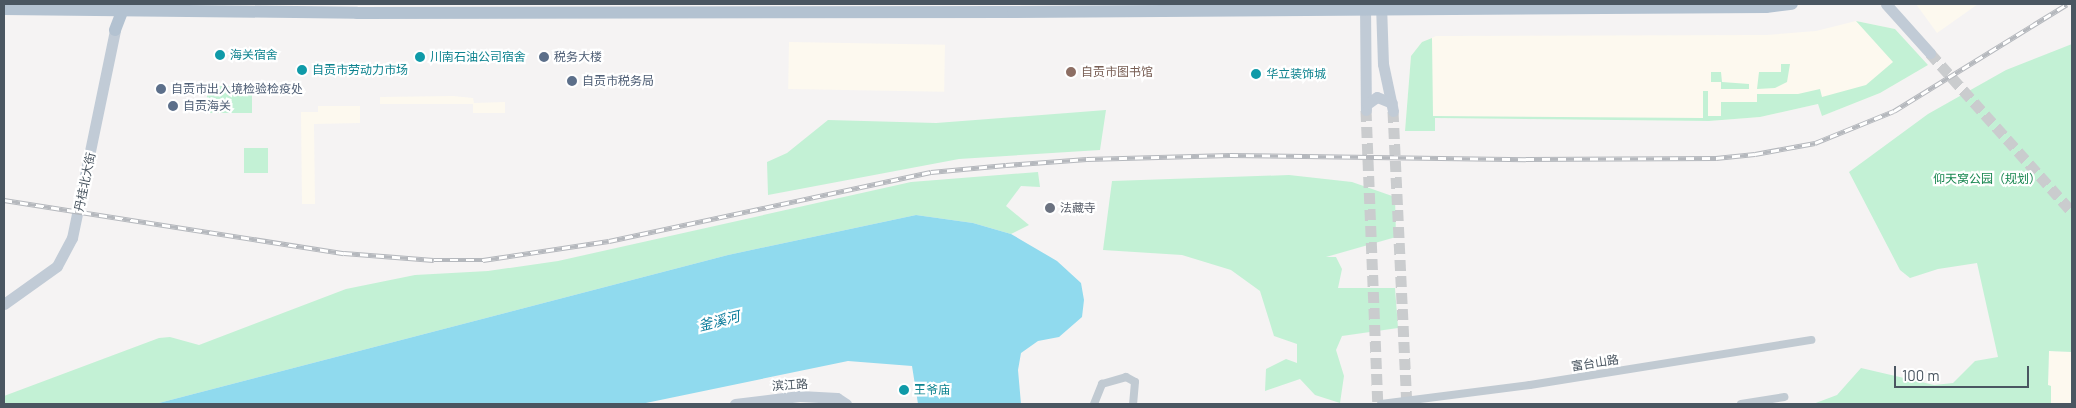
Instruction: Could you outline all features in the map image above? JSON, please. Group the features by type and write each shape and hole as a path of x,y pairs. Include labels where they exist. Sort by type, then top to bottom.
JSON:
{"main road":[{"path":"4,9 119,7 357,13 1382,6 1766,7 1792,4"},
{"path":"1886,4 1930,53"},
{"path":"1365,7 1366,107 1377,97 1392,107 1383,64 1382,6"},
{"name":"丹桂北大街","path":"4,304 57,266 72,238 119,7"},
{"name":"滨江路","path":"735,404 800,396 837,398 846,404"},
{"name":"滨江路","path":"792,404 812,404"}],"street":[{"name":"富台山路","path":"1381,404 1530,385 1811,340"},
{"path":"1094,404 1102,384 1126,377 1135,382 1133,404"},
{"path":"1741,404 1784,397"}],"shaded area":[{"path":"1916,4 1978,4 1937,33"},
{"path":"1856,21 1895,29 1928,65 1880,93 1822,116 1818,104 1760,117 1709,121 1435,118 1435,131 1405,131 1411,56 1422,42 1436,36 1767,35 1816,31"},
{"path":"789,42 945,45 944,92 788,89"},
{"path":"453,96 473,98 474,103 505,102 505,113 473,113 473,104 380,104 380,97"},
{"path":"318,106 360,106 360,123 314,124 315,204 302,204 301,112 318,112"},
{"path":"2049,351 2072,352 2072,404 2051,404 2051,386 2048,385"}],"green space":[{"path":"1856,21 1895,29 1928,65 1880,93 1822,116 1818,104 1760,117 1709,121 1435,118 1435,131 1405,131 1411,56 1422,42 1432,38 1433,116 1703,118 1703,91 1708,91 1708,116 1721,116 1721,102 1757,102 1757,94 1798,94 1820,89 1822,97 1866,85 1893,62"},
{"name":"仰天窝公园（规划）","path":"2072,44 2072,352 2049,351 2048,385 2051,386 2051,404 1813,404 1837,395 1861,368 1934,385 1953,383 1975,361 1998,357 1977,263 1938,269 1910,278 1900,270 1849,172 1928,114 2006,70"},
{"path":"1781,64 1790,64 1787,82 1775,88 1757,89 1759,72 1781,72"},
{"path":"1711,72 1721,72 1722,82 1749,84 1749,89 1721,89 1721,82 1711,82"},
{"path":"207,86 252,86 252,113 207,113"},
{"path":"1106,110 1100,150 959,159 768,195 767,162 787,153 828,120 936,123"},
{"path":"244,148 268,148 268,173 244,173"},
{"path":"1038,172 1040,187 1021,186 1006,206 1029,225 1011,234 973,223 916,215 728,255 155,404 4,404 4,396 159,338 170,337 199,345 346,289 415,275 488,271 558,261 911,182"},
{"path":"1289,175 1352,182 1395,197 1396,237 1326,257 1336,257 1342,269 1338,288 1395,288 1398,328 1342,336 1336,350 1344,376 1340,403 1315,395 1300,379 1265,391 1266,369 1286,359 1297,363 1297,344 1274,336 1260,291 1231,270 1182,255 1103,250 1112,181"}],"water":[{"name":"釜溪河","path":"916,215 973,223 1011,234 1057,261 1081,283 1084,300 1082,317 1059,337 1038,341 1021,353 1018,370 1021,404 918,404 912,366 848,361 641,404 155,404 728,255"}],"tunnel":[{"path":"1930,53 2072,212"},
{"path":"1366,110 1378,404"},
{"path":"1393,111 1407,404"}],"railway":[{"path":"4,200 344,253 434,260 483,260 609,241 931,172 1006,165 1087,159 1230,155 1526,159 1716,158 1755,154 1815,143 1894,111 2067,4"}],"place":[{"name":"海关宿舍","path":"220,55"},
{"name":"川南石油公司宿舍","path":"420,57"},
{"name":"税务大楼","path":"544,57"},
{"name":"自贡市劳动力市场","path":"302,70"},
{"name":"自贡市图书馆","path":"1071,72"},
{"name":"华立装饰城","path":"1256,74"},
{"name":"自贡市税务局","path":"572,81"},
{"name":"自贡市出入境检验检疫处","path":"161,89"},
{"name":"自贡海关","path":"173,106"},
{"name":"法藏寺","path":"1050,208"},
{"name":"王爷庙","path":"904,390"}]}
